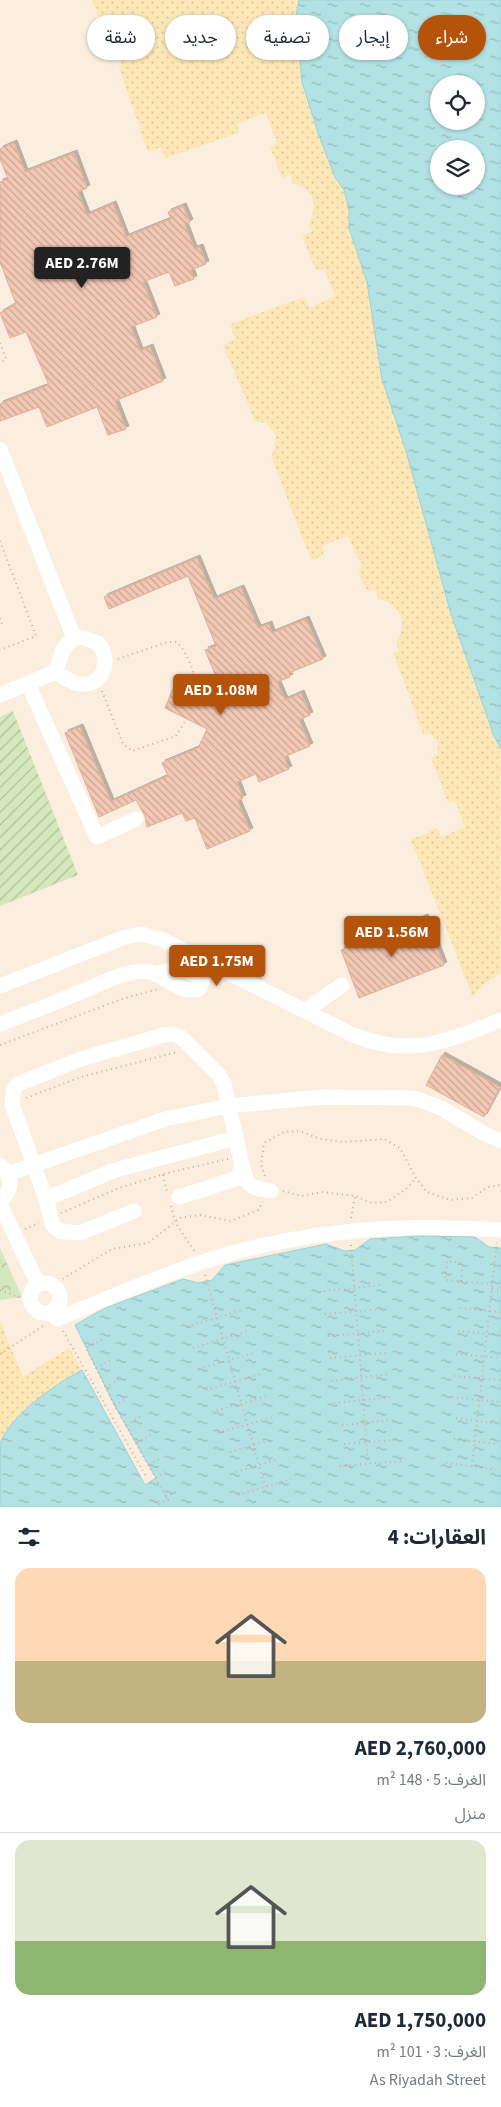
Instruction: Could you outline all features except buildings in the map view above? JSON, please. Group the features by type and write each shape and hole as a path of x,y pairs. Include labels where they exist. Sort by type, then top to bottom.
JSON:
{"street":[{"path":"0,449 74,638"},
{"path":"0,695 55,672 63,648 74,638 87,637 98,643 106,655 104,670 97,679 86,684 79,684 55,672"},
{"path":"28,684 97,837 136,819"},
{"path":"0,986 125,937 148,934 161,938 362,1039 402,1047 420,1047 442,1042 501,1020"},
{"path":"0,1024 111,980 145,971 159,981"},
{"path":"305,1011 342,985"},
{"path":"134,1211 80,1233 60,1231 53,1226 46,1200 12,1104 14,1089 18,1084 81,1059 174,1034 182,1038 219,1075 227,1093 228,1106 246,1182 255,1188 271,1191"},
{"path":"55,1315 59,1297 46,1284 14,1234 0,1202 8,1193 10,1187 4,1170 34,1165 165,1119 228,1106 322,1097 414,1098 428,1102 484,1134 501,1140"},
{"path":"46,1200 116,1170 236,1138"},
{"path":"172,1198 238,1178 241,1161"},
{"path":"46,1284 31,1291 30,1301 39,1311 55,1315 251,1248 311,1236 357,1231 500,1225"}],"path":[{"path":"0,343 6,359 0,364"},
{"path":"0,541 36,636 0,650"},
{"path":"0,618 2,624 0,625"},
{"path":"106,662 168,642 176,642 182,648 196,681 198,692 196,702"},
{"path":"97,679 123,744 128,750 135,751 176,736 190,714"},
{"path":"0,1045 122,999 159,981"},
{"path":"12,1104 82,1077 191,1048"},
{"path":"271,1191 261,1165 264,1143 284,1132 300,1130 320,1138 343,1142 384,1139 400,1148 416,1178 427,1192 450,1200 472,1198 488,1187 501,1185"},
{"path":"14,1234 119,1188 163,1174 241,1161"},
{"path":"163,1174 172,1198 175,1222 200,1264 207,1281 266,1487"},
{"path":"271,1191 289,1192 301,1196 322,1192 355,1196 372,1203 386,1202 406,1188 416,1178"},
{"path":"46,1284 112,1249 148,1243 180,1218 200,1215 232,1222 258,1210 271,1191"},
{"path":"472,1466 496,1248"},
{"path":"351,1251 368,1464"},
{"path":"461,1281 463,1263 447,1261 444,1280 493,1284"},
{"path":"324,1291 380,1286"},
{"path":"492,1288 501,1290"},
{"path":"0,1290 30,1301"},
{"path":"460,1308 501,1312"},
{"path":"326,1314 381,1309"},
{"path":"187,1327 242,1310"},
{"path":"0,1354 55,1315 146,1478"},
{"path":"193,1348 248,1331"},
{"path":"328,1336 384,1331"},
{"path":"458,1331 501,1335"},
{"path":"102,1340 86,1348 115,1406 168,1500 158,1504 159,1507"},
{"path":"199,1369 254,1353"},
{"path":"330,1358 387,1353"},
{"path":"456,1354 501,1358"},
{"path":"96,1368 111,1360"},
{"path":"206,1390 260,1374"},
{"path":"331,1381 389,1374"},
{"path":"454,1376 501,1380"},
{"path":"105,1387 122,1378"},
{"path":"115,1406 131,1396"},
{"path":"212,1412 267,1396"},
{"path":"334,1403 391,1397"},
{"path":"452,1397 501,1402"},
{"path":"126,1425 143,1416"},
{"path":"218,1433 273,1417"},
{"path":"456,1418 500,1424"},
{"path":"342,1425 393,1420"},
{"path":"137,1443 152,1434"},
{"path":"454,1438 498,1444"},
{"path":"230,1452 273,1440"},
{"path":"344,1444 395,1440"},
{"path":"148,1465 162,1457"},
{"path":"236,1472 279,1459"},
{"path":"340,1466 400,1461"},
{"path":"446,1464 500,1470"},
{"path":"156,1478 168,1470"},
{"path":"238,1495 291,1478"},
{"path":"166,1497 177,1492"}],"sand":[{"path":"92,0 299,0 296,15 246,15 246,60 300,60 302,82 319,136 335,177 344,190 349,210 349,228 367,282 382,379 406,451 451,614 494,736 501,749 501,973 484,984 473,997 411,840 437,828 441,837 465,827 455,801 448,803 431,758 437,754 438,742 431,734 423,734 393,653 399,651 396,642 402,628 400,615 392,605 379,599 375,590 367,592 358,570 362,566 348,536 322,546 324,555 311,560 271,456 275,449 276,435 266,423 255,421 223,345 235,339 230,324 304,297 309,308 335,296 324,269 316,271 302,236 312,232 309,225 314,204 313,199 306,190 293,183 290,175 282,178 270,147 277,143 266,113 237,124 239,133 165,158 161,147 148,152 119,68 122,60 155,60 155,15 98,15"},
{"path":"0,1321 23,1377 69,1348 82,1370 59,1384 37,1401 0,1442"}],"green space":[{"path":"13,711 78,875 0,906 0,717"},
{"path":"0,1248 22,1297 0,1300"}],"water":[{"path":"299,0 501,0 501,749 494,736 451,614 406,451 382,379 367,282 349,228 349,210 344,190 335,177 319,136 302,82 300,60 329,60 329,15 296,15"},
{"path":"419,1236 475,1237 489,1247 501,1248 501,1507 0,1507 1,1441 7,1430 36,1400 82,1370 145,1485 156,1478 115,1406 75,1325 105,1308 183,1279 198,1283 212,1280 225,1265 326,1244 345,1251 355,1250 370,1239"}]}
